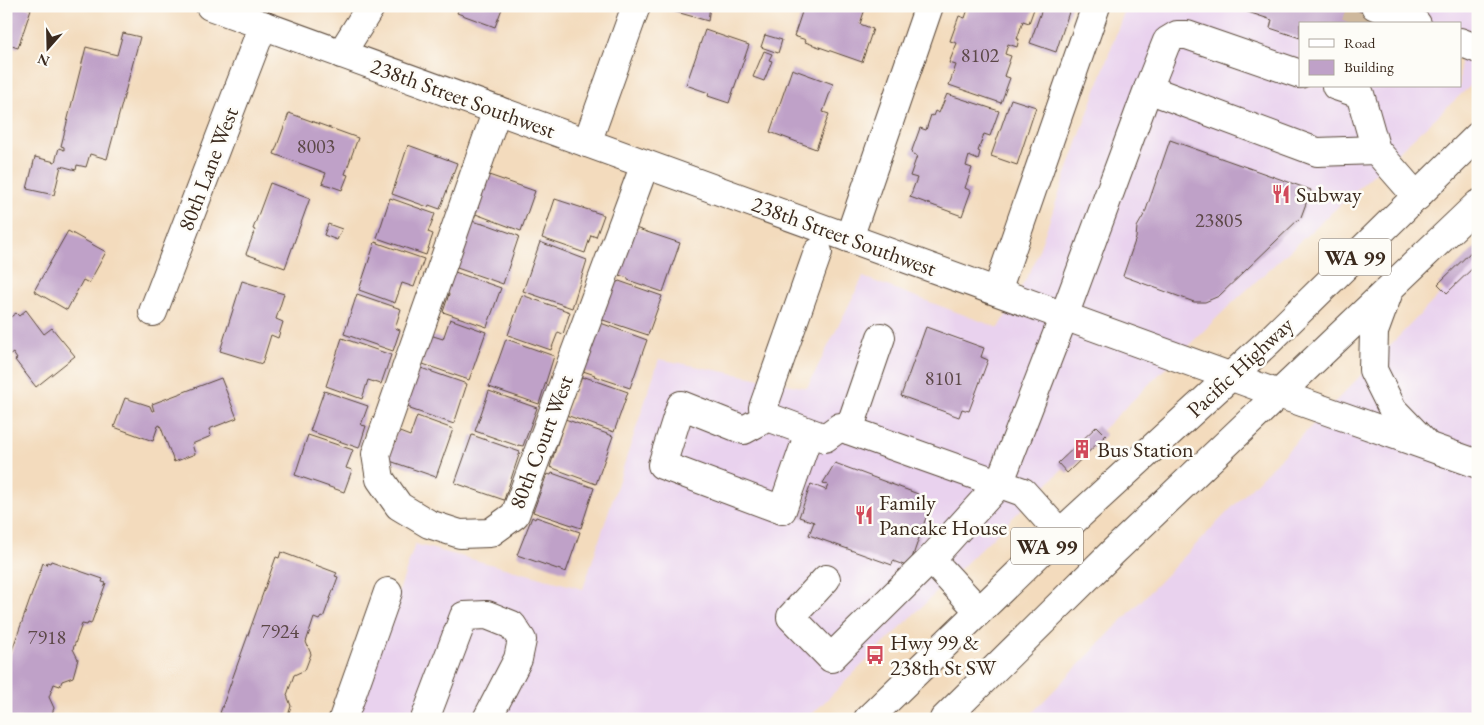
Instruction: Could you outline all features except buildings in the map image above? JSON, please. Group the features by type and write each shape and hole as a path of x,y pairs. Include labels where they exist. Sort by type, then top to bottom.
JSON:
{"main road":[{"name":"238th Street Southwest","path":"210,6 1279,394 1478,464"},
{"path":"341,54 370,6"},
{"path":"588,143 636,6"},
{"path":"849,238 929,6"},
{"path":"997,291 1096,6"},
{"path":"1369,8 1411,22"},
{"name":"80th Lane West","path":"153,312 263,26"},
{"path":"826,580 791,617 831,658 931,559 999,484 1167,41 1177,35 1188,35 1299,74"},
{"path":"1462,43 1478,49"},
{"path":"1342,88 1360,94 1376,150 1417,197"},
{"path":"1148,89 1317,152 1376,150"},
{"name":"80th Court West","path":"497,110 376,454 380,479 400,506 429,524 460,534 490,533 515,515 645,164"},
{"name":"Pacific Highway","path":"868,719 1060,533 1268,342 1478,136"},
{"name":"Pacific Highway","path":"944,719 1113,552 1389,291 1478,204"},
{"path":"818,252 763,408 768,417 825,438 840,427 1023,492 1060,533"},
{"path":"1389,291 1374,332 1373,370 1393,410 1429,446"},
{"path":"849,430 881,337"},
{"path":"768,417 744,430 681,406 662,466 782,510 809,433"},
{"path":"931,559 978,611"},
{"path":"343,719 388,592"},
{"path":"425,719 464,616 487,615 512,625 522,640 518,659 487,719"}],"shaded area":[{"path":"1126,6 1478,6 1478,79 1229,306 807,719 356,719 415,544 583,589 659,359 807,388 863,277 999,328 1034,264"},
{"path":"1478,255 1478,719 1026,719"}],"tunnel":[{"path":"1356,22 1360,12"}],"place":[{"name":"Subway","path":"1281,194"},
{"name":"Bus Station","path":"1082,449"},
{"name":"Family Pancake House","path":"864,515"},
{"name":"Hwy 99 & 238th St SW","path":"875,655"}]}
